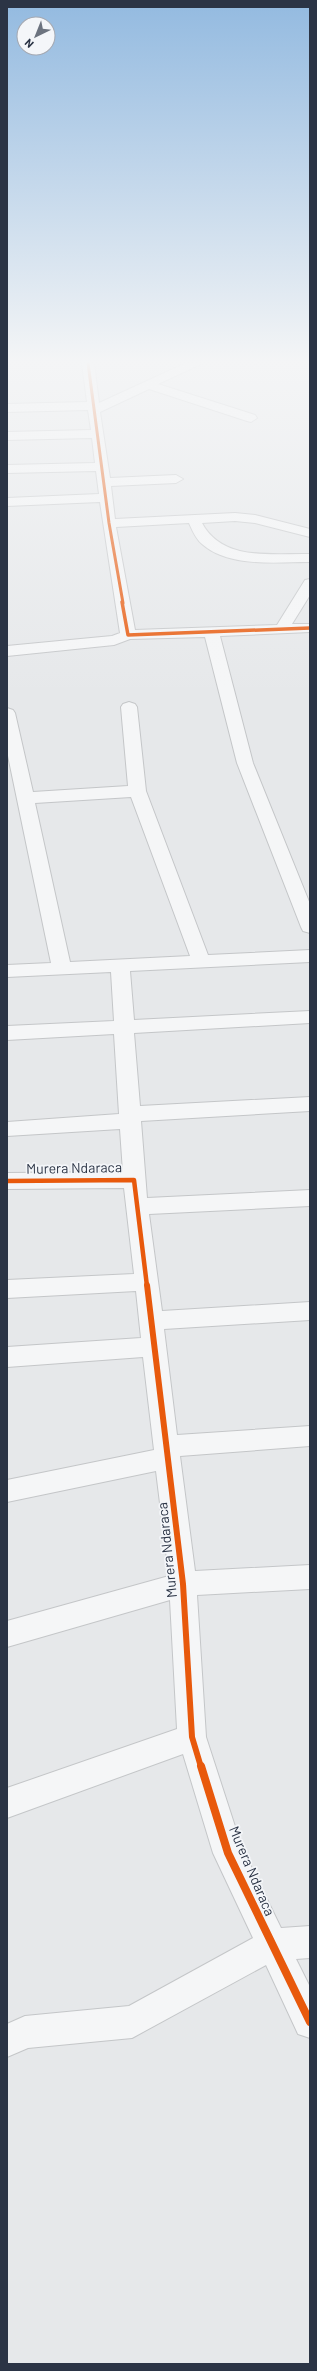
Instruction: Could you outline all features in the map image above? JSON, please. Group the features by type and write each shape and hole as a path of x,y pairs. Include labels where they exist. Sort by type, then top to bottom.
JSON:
{"street":[{"path":"103,474 109,523 128,635"},
{"path":"104,482 176,479"},
{"path":"7,502 106,498"},
{"path":"109,523 242,517 310,533"},
{"path":"193,519 207,541 225,551 245,556 310,558"},
{"path":"282,629 310,583"},
{"path":"7,651 114,640 128,635 310,628"},
{"path":"211,631 245,763 310,927"},
{"path":"129,707 137,791 201,961"},
{"path":"7,713 62,968"},
{"path":"26,798 137,791"},
{"path":"7,970 310,956"},
{"path":"120,965 134,1180"},
{"path":"7,1033 310,1017"},
{"path":"7,1129 130,1117 310,1104"},
{"name":"Murera Ndaraca","path":"7,1181 134,1180 184,1584 192,1737 228,1853 271,1945 310,2022"},
{"path":"138,1208 310,1198"},
{"path":"7,1289 147,1282"},
{"path":"152,1321 310,1311"},
{"path":"7,1357 155,1347"},
{"path":"7,1491 167,1452 310,1436"},
{"path":"7,1634 184,1584 310,1577"},
{"path":"7,1803 192,1737"},
{"path":"7,2042 25,2032 132,2022 271,1945 310,1942"}],"cycle path":[{"path":"103,474 109,523 128,635 310,628"},
{"path":"7,1181 134,1180 183,1584 192,1737 228,1853 310,2022"}]}
